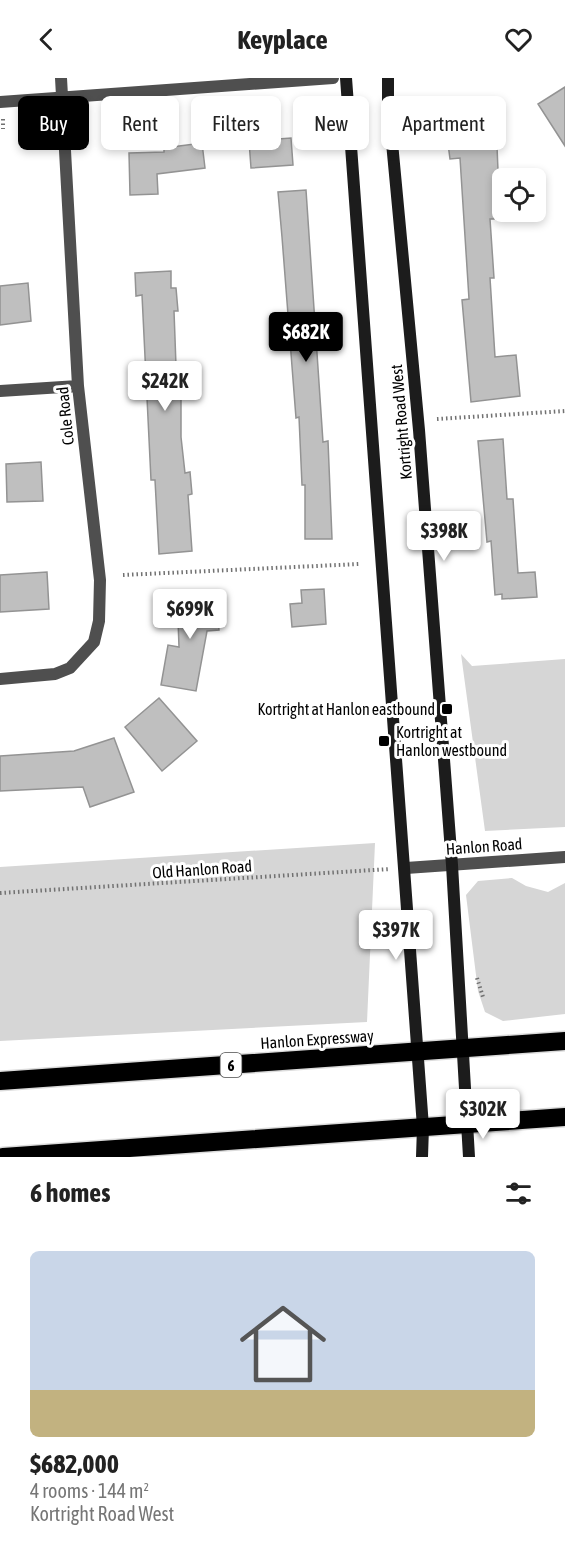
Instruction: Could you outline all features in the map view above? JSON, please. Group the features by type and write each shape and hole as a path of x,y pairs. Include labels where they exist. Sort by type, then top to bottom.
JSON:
{"highway":[{"name":"Hanlon Expressway","path":"0,1081 565,1041"},
{"path":"3,1157 565,1117"}],"street":[{"name":"Cole Road","path":"61,78 63,96"},
{"path":"89,96 333,78"},
{"name":"Kortright Road West","path":"346,78 406,868 416,1052 423,1127 422,1157"},
{"name":"Kortright Road West","path":"388,78 388,100 419,430 452,865 469,1157"},
{"path":"0,102 18,101"},
{"name":"Cole Road","path":"0,679 55,674 70,668 94,642 99,621 99,580 78,386 66,150"},
{"path":"0,391 78,386"},
{"name":"Hanlon Road","path":"406,868 565,857"}],"path":[{"path":"3,119 3,129"},
{"path":"437,419 565,411"},
{"path":"123,575 359,564"},
{"name":"Old Hanlon Road","path":"0,893 406,868"}],"shaded area":[{"path":"461,654 472,666 565,659 565,827 485,831"},
{"path":"375,843 367,1022 0,1041 0,867"},
{"path":"512,878 526,886 548,892 565,883 565,1014 503,1021 485,1012 478,991 466,895 478,881"}],"building":[{"path":"565,87 565,146 538,104"},
{"path":"291,138 293,165 251,168 250,150 281,150 281,139"},
{"path":"191,144 191,150 203,150 205,168 157,174 158,194 130,195 129,153 179,150 179,146"},
{"path":"449,150 497,150 498,168 492,168 492,219 490,219 494,278 490,278 495,357 516,355 520,396 471,402 462,300 469,299 460,158 450,159"},
{"path":"306,190 323,442 328,441 332,539 305,539 305,485 302,485 299,417 296,418 278,192"},
{"path":"171,271 171,288 176,288 178,311 174,311 177,393 181,393 181,437 185,473 190,472 192,494 188,495 192,551 159,554 155,480 151,480 142,295 136,296 135,273"},
{"path":"28,283 31,321 0,325 0,286"},
{"path":"503,439 507,499 513,499 518,573 535,572 537,597 502,599 502,594 495,595 491,541 487,542 478,441"},
{"path":"41,462 43,501 7,502 6,464"},
{"path":"47,572 49,609 0,612 0,575"},
{"path":"324,589 326,624 292,627 290,604 302,603 301,590"},
{"path":"210,590 212,608 217,607 219,630 207,631 196,691 161,685 168,645 179,647 177,592"},
{"path":"159,698 197,741 162,771 125,727"},
{"path":"114,738 134,792 90,807 83,787 0,791 0,756 74,751"}],"place":[{"name":"Kortright at Hanlon eastbound","path":"447,709"},
{"name":"Kortright at Hanlon westbound","path":"384,741"}]}
